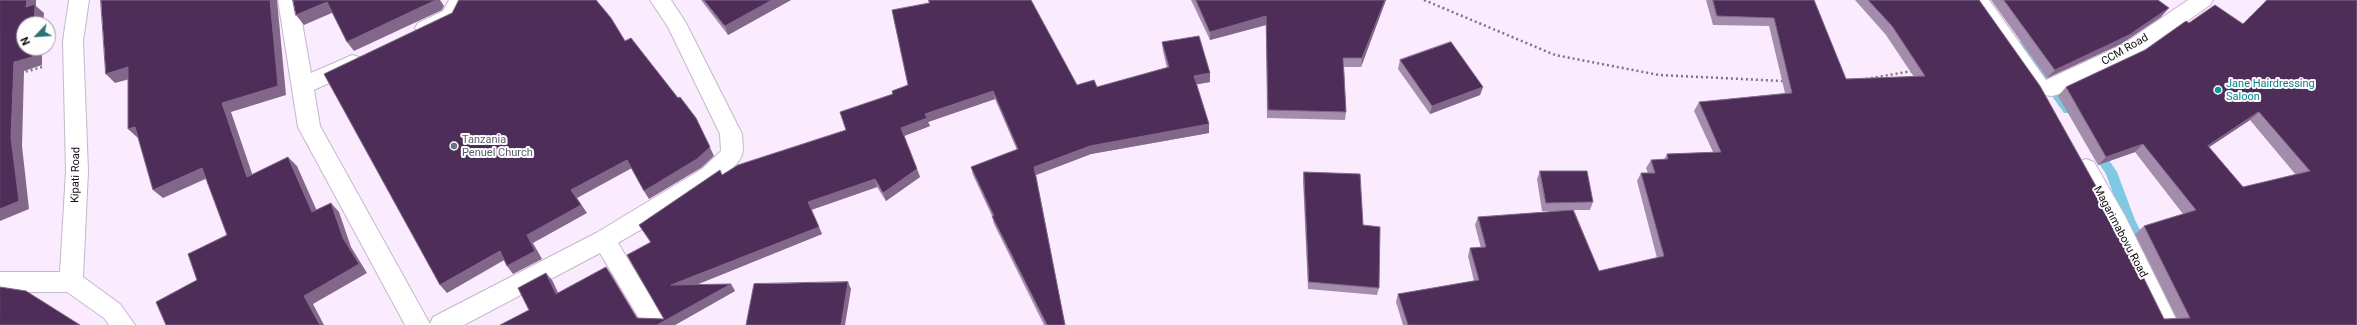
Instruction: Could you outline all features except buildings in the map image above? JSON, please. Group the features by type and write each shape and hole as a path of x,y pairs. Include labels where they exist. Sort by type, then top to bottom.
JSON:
{"street":[{"name":"Kipati Road","path":"71,282 78,171 73,40 79,0"},
{"path":"288,0 303,86 308,127 418,325"},
{"path":"408,36 450,16 459,0"},
{"path":"441,325 604,240 710,176 732,154 731,134 676,23 660,0"},
{"path":"1978,0 2041,88 2052,108"},
{"name":"CCM Road","path":"2041,88 2052,88 2128,51 2203,0"},
{"path":"303,86 366,56"},
{"name":"Magarimabovu Road","path":"2075,149 2117,223 2167,325"},
{"path":"604,240 656,325"},
{"path":"0,282 71,282 112,311 123,325"}],"path":[{"path":"1424,0 1555,55 1659,75 1790,81"},
{"path":"15,75 73,57"},
{"path":"1860,80 1920,70"}],"waterway":[{"path":"2019,45 2033,61 2068,110"},
{"path":"2096,150 2111,172 2129,221 2143,248"}],"place":[{"name":"Jane Hairdressing Saloon","path":"2218,90"},
{"name":"Tanzania Penuel Church","path":"454,146"}]}
